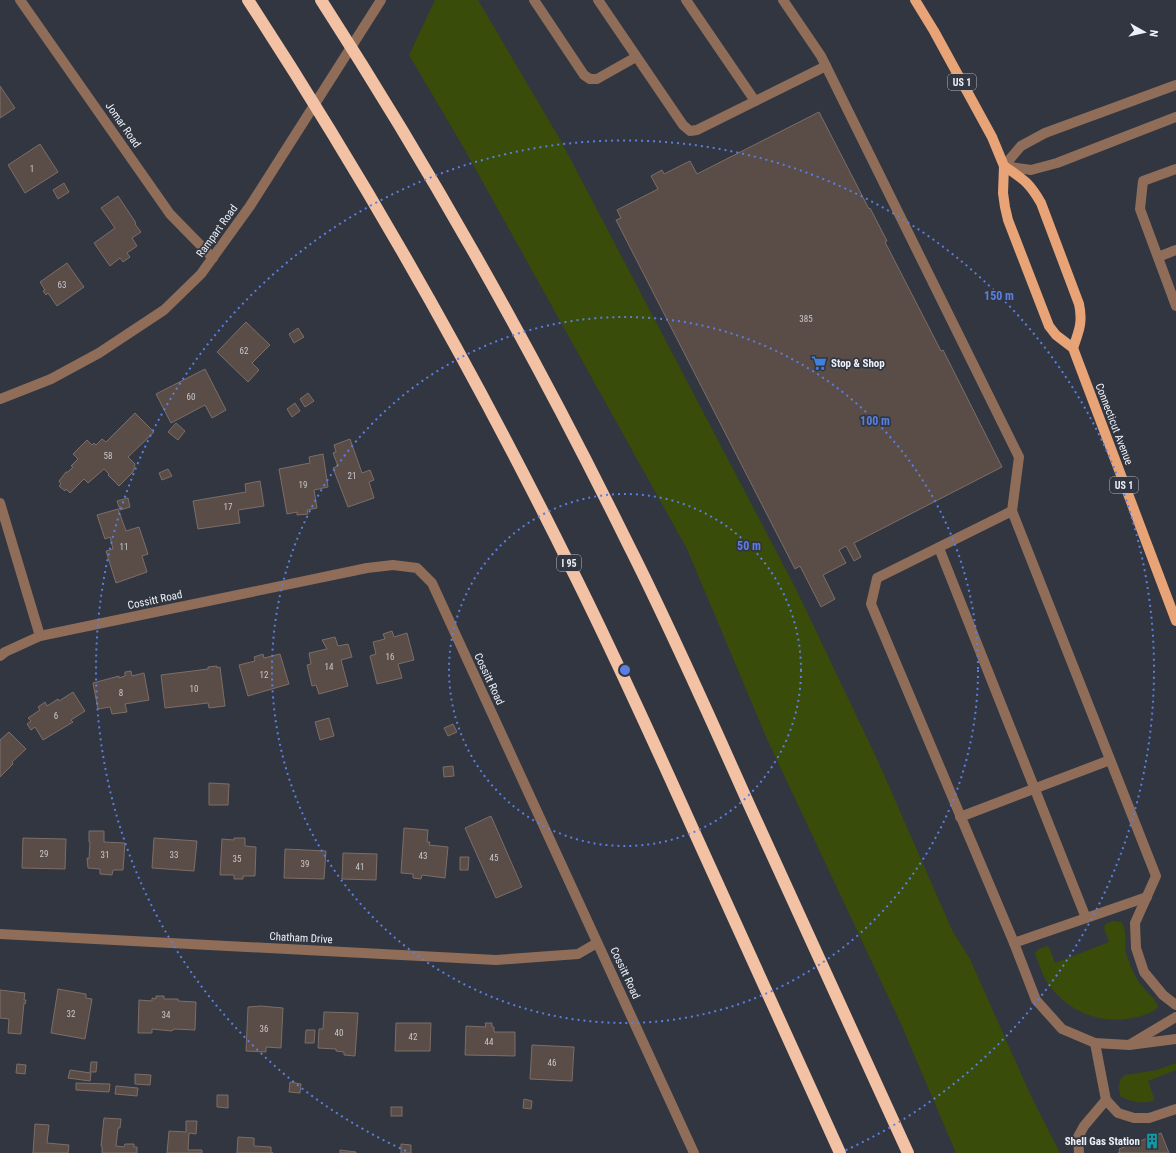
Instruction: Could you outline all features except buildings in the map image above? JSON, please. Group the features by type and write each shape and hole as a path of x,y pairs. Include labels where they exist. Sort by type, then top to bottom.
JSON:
{"highway":[{"name":"I 95","path":"248,0 324,120 383,219 456,347 532,489 619,667 840,1153"},
{"path":"321,0 426,170 469,244 551,392 604,495 678,648 908,1153"}],"main road":[{"name":"US 1","path":"915,0 934,31 992,136 1004,166 1004,207 1016,240 1049,326 1056,335 1073,348"},
{"path":"1004,166 1024,179 1041,203 1079,304 1082,316 1080,328 1073,348"},
{"name":"Connecticut Avenue","path":"1073,348 1176,621"}],"street":[{"name":"Jomar Road","path":"20,0 170,214 213,258"},
{"name":"Rampart Road","path":"0,399 51,380 99,353 164,310 201,274 250,206 381,0"},
{"path":"534,0 584,75 590,79 597,79 636,57"},
{"path":"598,0 683,125 690,131 697,130 826,66"},
{"path":"686,0 755,101"},
{"path":"783,0 821,56 1019,456 1012,511 1156,876 1135,923 1136,948 1144,972 1163,995 1176,1005"},
{"path":"1004,166 1021,146 1045,133 1176,85"},
{"path":"1004,166 1031,170 1057,163 1176,117"},
{"path":"1176,169 1143,181 1140,208 1176,306"},
{"path":"1158,257 1176,250"},
{"path":"0,502 40,636"},
{"path":"1012,511 877,578 871,604 1014,943 1036,1000 1062,1029 1095,1044 1129,1045 1176,1039"},
{"path":"939,548 1086,918"},
{"name":"Cossitt Road","path":"0,656 5,652 40,636 367,568 393,565 417,568 432,583 694,1153"},
{"path":"960,817 1110,760"},
{"path":"1014,943 1147,897"},
{"name":"Chatham Drive","path":"0,934 496,960 578,954 598,943"},
{"path":"1129,1045 1176,1017"},
{"path":"1095,1044 1106,1100 1118,1113 1134,1118 1149,1118 1176,1109"},
{"path":"1079,1153 1078,1137 1084,1126 1106,1100"}],"green space":[{"path":"435,0 478,0 561,141 796,589 878,761 952,930 970,959 1031,1096 1060,1153 956,1153 901,1024 767,739 687,549 465,150 409,55"},
{"path":"1113,921 1121,922 1123,925 1125,933 1125,949 1131,968 1141,985 1155,1001 1158,1007 1150,1013 1121,1020 1085,1014 1064,1001 1047,982 1035,954 1037,950 1046,946 1049,947 1055,963 1109,942 1104,928 1105,924"},
{"path":"1176,1063 1176,1070 1148,1081 1154,1098 1153,1101 1136,1102 1120,1096 1120,1082 1122,1077 1125,1075 1157,1070"}],"place":[{"name":"Stop & Shop","path":"819,363"},
{"name":"Shell Gas Station","path":"1152,1141"}]}
